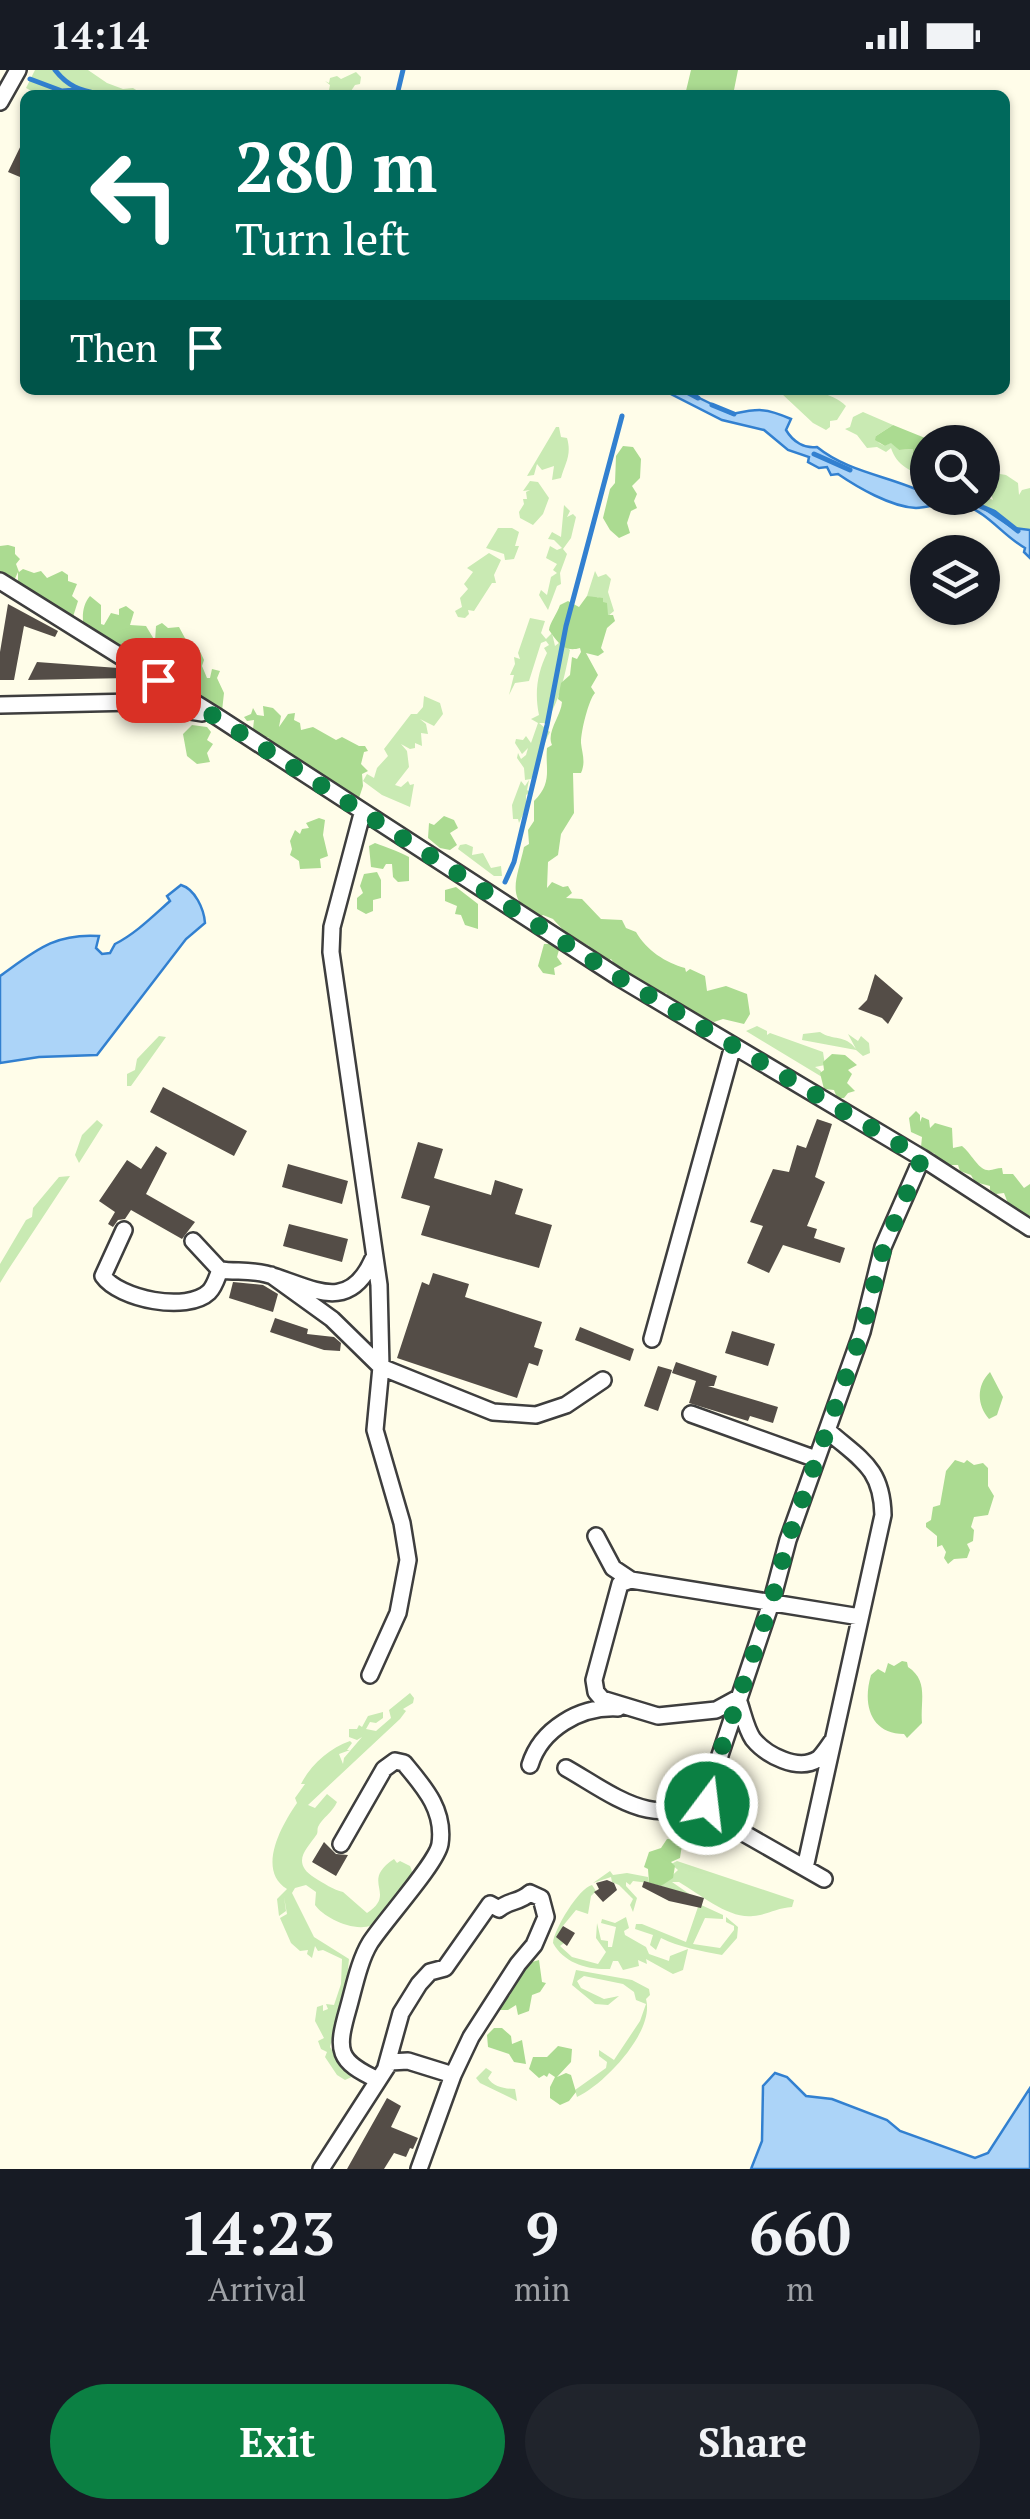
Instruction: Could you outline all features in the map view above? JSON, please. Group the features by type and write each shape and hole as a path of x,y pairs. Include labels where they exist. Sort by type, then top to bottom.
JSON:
{"street":[{"path":"0,102 18,70"},
{"path":"0,581 216,716 362,814 1030,1228"},
{"path":"0,704 135,702 216,716"},
{"path":"362,814 332,927 331,952 375,1256 381,1367 375,1430 402,1522 408,1560 398,1613 370,1675"},
{"path":"652,1340 733,1046"},
{"path":"682,1808 708,1788 772,1600 788,1540 862,1332 884,1247 922,1158"},
{"path":"124,1230 103,1276 127,1292 160,1302 189,1302 208,1294 220,1270"},
{"path":"192,1240 220,1270 248,1270 326,1294 340,1292 365,1278 375,1256"},
{"path":"271,1276 332,1319 381,1367 504,1414 536,1415 566,1405 604,1380"},
{"path":"691,1414 816,1459"},
{"path":"805,1868 883,1515 882,1488 869,1466 828,1431"},
{"path":"596,1536 614,1568 631,1580 860,1617"},
{"path":"631,1580 620,1584 615,1596 594,1680 602,1699 658,1716 716,1710 738,1698"},
{"path":"738,1698 751,1737"},
{"path":"530,1766 540,1743 559,1724 590,1710 632,1708"},
{"path":"716,1710 734,1717 767,1752 801,1764 818,1759 836,1736"},
{"path":"341,1844 384,1769 395,1761 404,1763 434,1801 440,1844 430,1866 367,1947 340,2046 344,2060 354,2068 382,2073"},
{"path":"566,1768 635,1806 710,1814 824,1879"},
{"path":"708,1788 710,1814"},
{"path":"382,2073 406,2004 425,1976 445,1968 490,1904 500,1909 508,1901 523,1900 530,1893 541,1898 546,1917 534,1945 488,2007 453,2075 419,2169"},
{"path":"321,2169 382,2073 396,2060 453,2075"}],"green space":[{"path":"35,70 88,70 107,83 136,90 30,90 26,88"},
{"path":"691,70 738,70 734,90 686,90"},
{"path":"356,72 361,77 360,84 352,90 329,90 325,81 329,83 330,78 337,76 341,79"},
{"path":"783,395 828,395 846,406 826,430"},
{"path":"863,412 893,425 876,436 885,446 892,442 899,450 910,449 910,470 891,448 886,452 877,447 867,448 857,435 845,429 850,427 853,417"},
{"path":"893,425 910,432 910,449 899,450 891,443 885,446 875,440"},
{"path":"556,427 568,444 561,478 552,480 554,466 542,470 537,464 534,475 527,476"},
{"path":"623,446 633,447 641,459 640,478 632,486 637,494 637,508 631,511 627,523 630,533 619,538 603,518 615,483 616,456"},
{"path":"1000,474 1018,483 1019,495 1030,488 1030,530 1013,528 998,515"},
{"path":"530,481 538,482 549,498 533,525 520,518 519,512 530,490 523,491"},
{"path":"564,505 570,511 567,517 576,517 571,538 563,549 567,554 560,573 561,584 548,610 539,595 541,590 547,595 551,577 557,573 553,570 557,564 546,558 550,546 562,548 548,539 552,532 561,537"},
{"path":"498,528 519,532 514,559 505,560 504,554 486,548"},
{"path":"0,546 15,547 20,559 16,564 19,572 41,571 47,578 62,571 68,575 68,581 77,584 72,596 78,601 72,620 34,597 35,592 31,598 18,586 18,572 13,583 3,580 6,575 0,576"},
{"path":"489,553 501,560 494,575 496,583 492,583 474,611 468,610 465,618 458,617 455,611 462,607 460,598 468,589 464,584 473,572 467,568"},
{"path":"595,571 598,577 606,574 611,579 608,592 614,611 608,616 598,597 587,596"},
{"path":"90,596 101,605 101,624 111,613 119,615 119,609 126,606 134,612 130,625 146,626 155,641 156,626 162,623 168,628 179,627 186,640 182,646 198,647 207,678 212,669 220,671 217,678 224,693 222,711 163,676 163,672 161,678 127,653 126,642 117,647 91,648 83,621"},
{"path":"587,596 603,598 608,615 613,615 615,621 607,628 601,648 604,652 598,656 586,653 598,675 591,687 595,693 582,731 581,773 573,773 574,813 561,834 558,855 548,862 547,888 552,882 568,886 572,893 566,898 582,899 601,919 622,920 657,955 686,972 690,969 705,976 707,991 726,986 747,994 750,1014 744,1024 723,1019 714,1022 672,1003 666,993 663,996 649,989 611,959 607,962 588,951 589,946 574,942 553,919 543,915 538,918 527,911 517,896 518,869 524,847 529,844 534,801 546,781 547,748 552,745 551,735 561,707 561,683 570,675 572,657 577,659 581,652 580,648 561,645 549,630 560,605 568,601 579,607"},
{"path":"530,618 545,621 541,633 546,639 552,633 555,646 560,642 570,650 554,706 545,723 539,723 550,732 531,779 525,780 524,768 517,758 518,753 521,759 526,755 528,748 522,754 515,743 526,736 531,743 538,723 531,719 539,715 538,682 547,653 544,648 549,645 546,641 541,643 529,681 515,683 509,695 514,657 520,659 518,653"},
{"path":"424,696 440,703 443,714 434,726 420,719 428,734 421,733 422,746 415,743 415,748 410,749 401,744 407,751 409,767 395,785 401,787 408,781 414,784 410,807 382,795 363,781 367,774 374,778 388,756 384,749 411,714 417,714 423,707"},
{"path":"263,706 273,708 281,716 279,727 288,714 295,713 294,720 300,723 301,730 313,727 336,740 342,737 365,746 368,751 364,752 361,764 368,771 362,774 359,798 293,763 291,756 289,759 277,751 268,737 253,729 254,720 244,717 253,708 257,715 264,716"},
{"path":"192,725 207,727 211,732 207,740 213,744 207,753 210,762 197,764 187,756 183,734"},
{"path":"529,780 530,792 519,823 513,819 512,805 521,781 525,786"},
{"path":"444,816 454,820 458,828 450,833 457,845 450,850 440,848 428,838 429,823 434,825"},
{"path":"325,820 323,835 328,856 320,859 321,868 300,869 299,861 290,855 290,841 295,830 300,834 302,829 309,828 306,823"},
{"path":"375,843 409,857 409,881 398,882 393,877 392,864 383,869 371,867 369,846"},
{"path":"466,844 473,847 472,855 483,853 491,868 501,866 502,876 494,876 458,849"},
{"path":"377,872 381,898 373,900 373,911 366,914 357,909 357,898 363,893 360,886 364,874"},
{"path":"456,887 478,904 478,929 465,925 461,915 455,914 457,906 445,901 445,890"},
{"path":"544,944 559,950 557,957 562,964 554,968 555,975 543,973 538,966"},
{"path":"757,1026 767,1035 823,1052 825,1065 815,1067 822,1077 746,1031"},
{"path":"820,1032 848,1041 856,1049 848,1034 858,1041 861,1036 869,1043 870,1053 863,1056 856,1050 802,1040 803,1034"},
{"path":"159,1036 166,1037 131,1086 127,1086 127,1074 135,1070 137,1059"},
{"path":"832,1054 845,1055 857,1065 848,1070 852,1074 847,1083 855,1091 844,1098 837,1098 834,1090 824,1089 820,1073 824,1070 823,1062"},
{"path":"916,1111 920,1122 922,1117 929,1120 930,1128 935,1123 952,1128 953,1148 962,1146 984,1169 1002,1168 1003,1174 1013,1174 1024,1188 1030,1184 1030,1216 1009,1206 1004,1193 996,1194 990,1186 975,1182 971,1175 960,1171 958,1165 942,1163 921,1147 922,1137 911,1132 909,1118"},
{"path":"97,1120 103,1125 79,1163 75,1155 82,1135"},
{"path":"70,1176 0,1283 0,1264 26,1220 32,1217 33,1208 59,1177"},
{"path":"990,1372 1003,1397 997,1415 989,1419 980,1395"},
{"path":"955,1460 983,1463 988,1468 988,1486 994,1496 988,1515 974,1517 973,1541 967,1544 967,1558 948,1564 946,1552 942,1545 937,1547 937,1536 926,1523 931,1520 933,1507 940,1505 946,1471"},
{"path":"902,1661 919,1678 922,1692 922,1723 907,1738 877,1723 868,1697 871,1675 878,1669 885,1673 888,1663 894,1666"},
{"path":"410,1693 413,1703 403,1709 406,1711 400,1719 308,1805 315,1808 327,1794 337,1802 320,1824 302,1861 307,1872 343,1892 367,1913 379,1899 379,1874 394,1859 410,1866 412,1873 406,1884 381,1917 365,1927 348,1925 325,1914 315,1905 316,1892 306,1885 292,1893 314,1937 349,1959 330,2047 341,2065 354,2076 345,2080 325,2057 327,2052 318,2041 324,2038 315,2021 317,2007 323,2005 323,2011 328,2009 326,2004 334,2005 341,1984 342,1959 318,1951 315,1946 312,1958 308,1950 300,1951 291,1943 280,1918 287,1914 284,1897 286,1911 279,1916 277,1899 287,1889 273,1870 275,1846 305,1784 301,1784 316,1763 350,1741 350,1750 339,1754 343,1764 362,1737 349,1737 349,1729 362,1727 368,1716 383,1712 383,1718 370,1722 366,1729 376,1731 391,1718 389,1710"},
{"path":"683,1838 680,1858 671,1862 675,1866 673,1878 661,1886 649,1883 648,1869 644,1867 649,1852 661,1848 667,1839"},
{"path":"677,1861 794,1900 792,1907 744,1916 715,1905 679,1882 672,1882 698,1900 661,1886 678,1870 671,1864"},
{"path":"610,1871 613,1875 648,1877 649,1883 626,1882 637,1898 633,1912 633,1899 611,1877 593,1883"},
{"path":"592,1885 596,1891 591,1896 588,1914 576,1910 562,1927 564,1943 560,1946 572,1957 598,1964 606,1952 596,1938 597,1923 601,1940 612,1947 616,1927 601,1923 602,1919 615,1923 626,1917 629,1928 625,1935 646,1947 649,1954 669,1961 670,1956 688,1949 683,1970 673,1974 646,1959 647,1964 638,1960 639,1966 623,1970 618,1961 613,1961 610,1969 593,1968 563,1956 553,1943 558,1928 574,1901"},
{"path":"699,1904 723,1915 723,1919 705,1918 693,1944 720,1948 734,1930 726,1917 738,1927 737,1938 722,1955 661,1938 656,1950 650,1945 653,1935 635,1929 636,1924 642,1924 686,1942"},
{"path":"539,1960 542,1982 546,1983 532,1995 529,2011 518,2015 516,2005 497,2010 510,1995 525,1964"},
{"path":"576,1970 632,1980 649,1989 650,1995 636,2041 614,2069 577,2097 575,2090 606,2068 607,2062 599,2056 599,2050 614,2060 640,2021 646,2004 636,2000 634,1992 623,1984 584,1976 577,1981 581,1988 604,1999 619,1996 608,2005 595,2004 572,1985"},
{"path":"494,2028 502,2028 511,2036 512,2044 522,2040 526,2064 514,2062 509,2054 488,2047 487,2035"},
{"path":"558,2046 572,2049 571,2062 557,2077 571,2075 576,2092 560,2105 550,2098 555,2077 549,2073 539,2078 529,2069 533,2057 547,2057"},
{"path":"486,2068 492,2072 488,2078 493,2084 515,2089 517,2101 480,2083 476,2078"}],"water":[{"path":"673,395 693,395 732,414 761,410 791,419 786,430 800,444 817,447 856,469 910,487 910,507 885,500 838,474 831,475 827,467 819,468 808,462 809,457 788,450 764,430 722,420"},
{"path":"983,515 994,515 1013,528 1030,530 1030,558 1025,548"},
{"path":"181,885 198,900 205,923 186,939 97,1055 0,1063 0,976 46,946 69,937 99,936 96,948 102,954 110,953 115,944 170,901 167,896"},
{"path":"775,2073 787,2077 806,2096 832,2099 887,2120 900,2131 975,2158 988,2153 1030,2088 1030,2169 751,2169 762,2141 763,2086"}],"building":[{"path":"20,147 20,177 8,172"},
{"path":"8,604 58,631 55,637 24,626 14,680 0,680 0,652"},
{"path":"37,662 118,668 128,678 28,680"},
{"path":"875,974 903,998 888,1024 858,1009 867,1000"},
{"path":"163,1087 247,1131 234,1156 150,1112"},
{"path":"817,1119 832,1124 815,1177 825,1182 807,1226 817,1229 814,1238 845,1248 840,1263 783,1245 769,1273 747,1263 763,1226 750,1222 773,1169 789,1172 797,1145 806,1148"},
{"path":"418,1142 443,1149 434,1178 491,1195 495,1180 523,1189 515,1214 552,1225 539,1268 421,1235 430,1206 401,1198"},
{"path":"156,1146 167,1153 146,1194 195,1222 182,1239 131,1210 113,1227 108,1224 115,1212 99,1201 127,1160 141,1169"},
{"path":"288,1164 348,1181 342,1204 282,1187"},
{"path":"289,1224 348,1239 342,1262 283,1246"},
{"path":"433,1273 469,1284 465,1297 542,1322 534,1347 543,1350 538,1366 529,1363 517,1398 397,1358 422,1282 429,1285"},
{"path":"233,1282 263,1285 278,1294 273,1312 229,1298"},
{"path":"275,1318 308,1329 307,1334 334,1337 341,1343 340,1351 324,1350 270,1332"},
{"path":"580,1327 634,1349 630,1361 575,1340"},
{"path":"732,1331 775,1344 768,1366 725,1353"},
{"path":"676,1362 717,1376 714,1386 708,1386 778,1407 773,1423 750,1416 748,1421 689,1403 696,1381 672,1373"},
{"path":"658,1366 672,1370 658,1411 644,1406"},
{"path":"324,1842 336,1854 348,1855 336,1876 312,1862"},
{"path":"607,1880 617,1890 603,1902 594,1892 599,1889 596,1883"},
{"path":"644,1881 704,1898 701,1908 669,1901 642,1887"},
{"path":"563,1926 575,1933 567,1946 556,1937"},
{"path":"387,2098 401,2106 391,2127 418,2138 413,2149 406,2157 394,2153 384,2169 347,2169"}],"waterway":[{"path":"55,70 65,81 86,90"},
{"path":"398,90 403,70"},
{"path":"30,79 59,90"},
{"path":"692,395 698,398"},
{"path":"712,405 734,414"},
{"path":"505,882 514,862 566,626 622,416"},
{"path":"814,454 850,470"},
{"path":"998,515 1018,531"}],"route":[{"path":"158,680 618,977 922,1158 884,1247 862,1332 788,1540 772,1600 708,1788 707,1804"}]}
